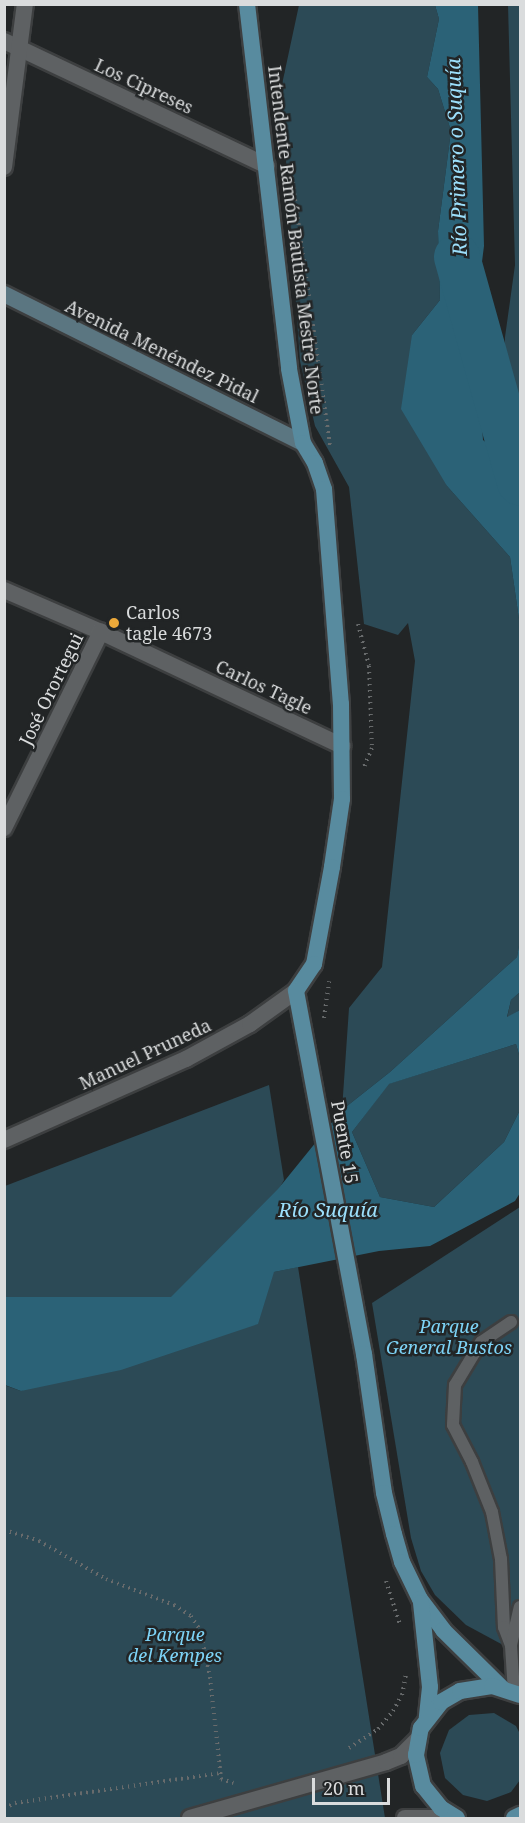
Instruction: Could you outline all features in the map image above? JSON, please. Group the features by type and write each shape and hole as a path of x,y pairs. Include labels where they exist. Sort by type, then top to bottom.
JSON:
{"main road":[{"name":"Intendente Ramón Bautista Mestre Norte","path":"247,4 289,369 303,443 315,463 324,489 341,704 342,799 333,867 314,964 297,991"},
{"name":"Avenida Menéndez Pidal","path":"4,294 303,443"},
{"name":"Puente 15","path":"297,991 364,1354 389,1514 402,1562 420,1599"},
{"path":"420,1599 443,1630 512,1692"},
{"path":"420,1599 430,1687 427,1718 418,1739 416,1764 423,1786 441,1809 457,1818"},
{"path":"427,1718 441,1702 460,1691 481,1686 512,1692"},
{"path":"514,1818 520,1815"}],"street":[{"path":"4,167 25,4"},
{"name":"Los Cipreses","path":"4,41 267,166"},
{"name":"Carlos Tagle","path":"4,590 101,632 342,746"},
{"name":"José Orortegui","path":"4,828 101,632"},
{"name":"Manuel Pruneda","path":"4,1140 186,1059 250,1024 297,991"},
{"path":"190,1818 386,1762 401,1756 418,1739"},
{"path":"405,1818 438,1818"}],"lane":[{"path":"511,1322 481,1342 455,1385 453,1425 472,1462 492,1512 501,1559 504,1627 511,1645"},
{"path":"512,1692 511,1645 520,1607"}],"path":[{"path":"4,1530 39,1541 106,1579 174,1605 191,1616 200,1630 210,1677 221,1779 235,1783 243,1782"},
{"path":"384,1570 388,1593 402,1632"},
{"path":"339,1754 358,1744 378,1729 393,1711 402,1695 406,1671"},
{"path":"4,1808 15,1803 220,1773"}],"green space":[{"path":"520,4 520,416 503,402 505,337 515,265 508,5"},
{"path":"299,5 435,5 439,19 427,77 438,89 451,131 438,231 440,300 412,335 447,486 510,557 520,626 520,940 517,957 390,1072 342,1110 349,1008 382,967 415,661 408,623 398,635 364,624 349,487 315,426 300,361 281,89"},
{"path":"520,992 520,1010 507,1018 511,1000"},
{"path":"516,1044 520,1058 520,1110 504,1142 434,1207 380,1197 352,1132 388,1084"},
{"path":"269,1085 284,1180 279,1189 171,1298 5,1297 5,1186"},
{"name":"Parque General Bustos","path":"520,1207 520,1654 466,1625 435,1595 421,1571 411,1538 372,1303"},
{"name":"Parque del Kempes","path":"298,1267 385,1818 5,1818 4,1385 21,1391 274,1272"},
{"path":"494,1713 516,1726 520,1734 520,1780 511,1792 487,1801 463,1795 445,1778 440,1753 449,1730 469,1715"}],"water":[{"path":"435,5 478,5 484,246 475,317 483,440 520,471 520,626 510,557 447,486 401,409 412,335 440,300 438,231 451,131 438,89 427,77 439,19"},
{"name":"Río Suquía","path":"520,940 520,992 511,1000 507,1017 520,1010 520,1058 516,1044 389,1084 352,1132 380,1197 434,1207 504,1142 520,1110 520,1193 515,1201 430,1246 379,1251 274,1272 258,1324 121,1370 21,1391 5,1385 4,1297 171,1297 278,1189 342,1110 390,1072 517,957"}],"waterway":[{"name":"Río Primero o Suquía","path":"457,257 520,482"}],"place":[{"name":"Carlos tagle 4673","path":"114,623"}]}
